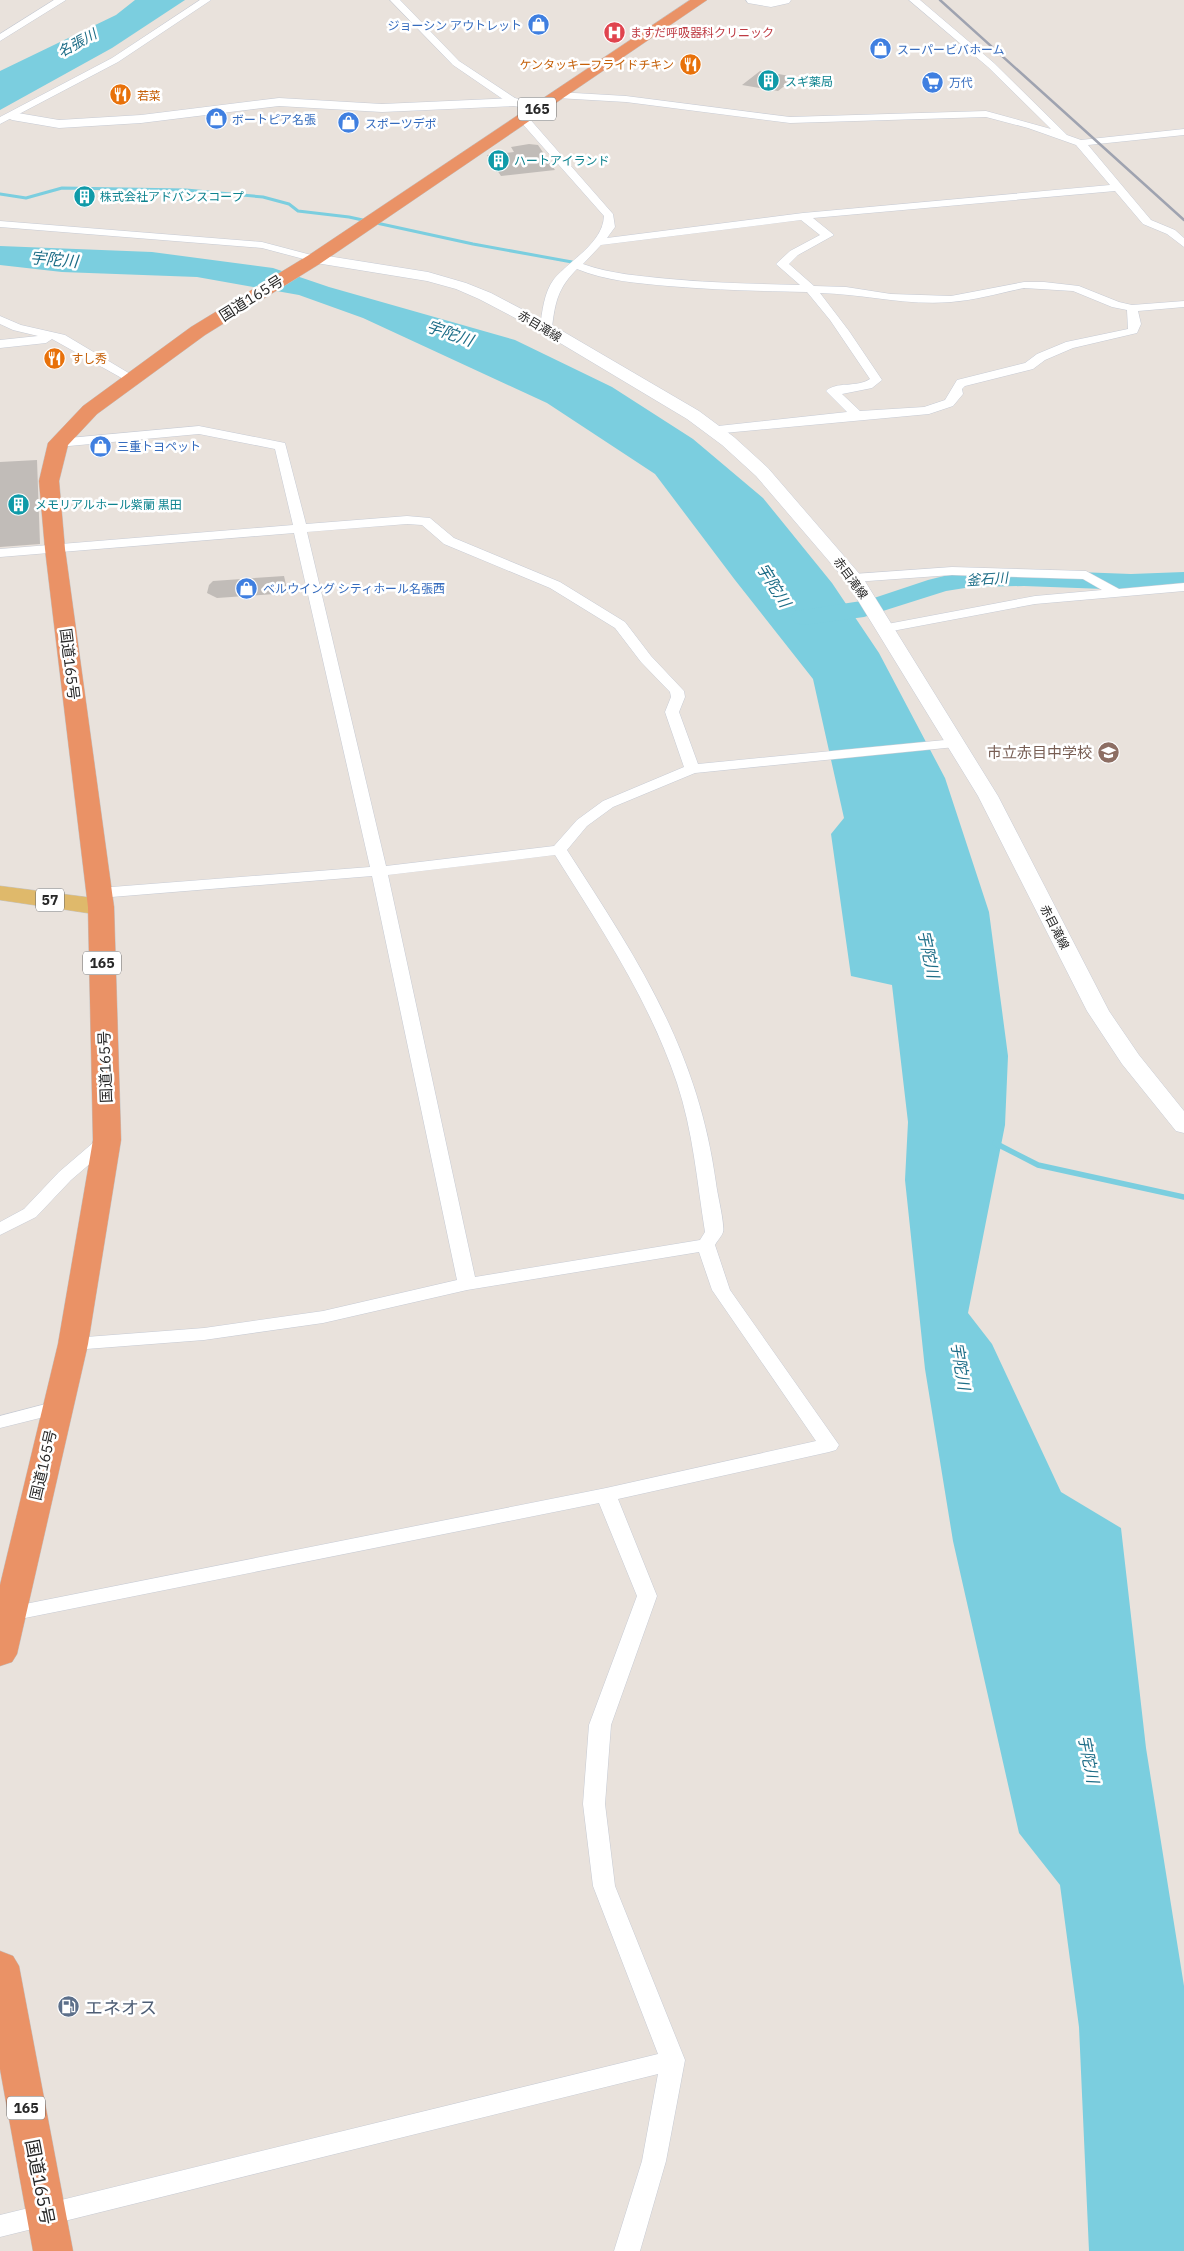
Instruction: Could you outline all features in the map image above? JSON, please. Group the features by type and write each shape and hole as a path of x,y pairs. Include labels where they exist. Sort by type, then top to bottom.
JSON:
{"highway":[{"name":"国道165号","path":"0,1654 4,1616 73,1344 108,1140 100,900 55,548 49,481 58,443 90,410 131,378 198,331 310,261 700,0"},
{"name":"国道165号","path":"0,1966 53,2251"}],"main road":[{"path":"752,0 771,3 786,0"},
{"path":"6,119 59,124 141,119 273,103 382,108 514,102 540,107"},
{"name":"赤目滝線","path":"310,261 386,270 461,286 546,328 693,415 762,472 854,578 950,743 988,796 1098,1011 1130,1059 1184,1126"},
{"name":"57","path":"0,893 100,900"}],"street":[{"path":"0,38 61,0"},
{"path":"6,119 115,60 206,0"},
{"path":"395,0 456,63 514,102"},
{"path":"914,0 991,65 1066,138"},
{"path":"557,95 626,100 790,120 986,114 1001,116 1080,144 1147,222 1170,232 1184,244"},
{"path":"524,118 609,216 610,227 598,242 558,282 550,304 546,328"},
{"path":"1080,144 1184,132"},
{"path":"598,242 803,216 1117,188"},
{"path":"803,216 828,235 794,253 782,264 800,277 838,323 876,380 873,384 832,390 856,415"},
{"path":"0,224 262,245 310,261"},
{"path":"576,265 597,273 630,279 754,289 808,288 846,290 891,297 951,299 1024,285 1044,285 1075,288 1116,305 1132,308 1184,304"},
{"path":"713,430 856,415 925,411 950,402 957,394 956,389 961,382 1029,366 1041,357 1070,344 1096,341 1133,331 1135,324 1132,308"},
{"path":"0,320 17,328 61,338 131,378"},
{"path":"0,344 61,338"},
{"path":"58,443 199,430 281,446 379,871 467,1284"},
{"path":"0,553 407,520 425,521 450,541 555,585 620,625 646,659 677,691 678,697 672,712 692,769"},
{"path":"854,578 952,572 1090,576 1112,590"},
{"path":"876,613 1035,600 1112,590 1184,588"},
{"path":"100,900 559,850 582,823 608,804 692,769 950,743"},
{"path":"4,1616 606,1495 829,1446 722,1290 706,1246 714,1232 696,1120 677,1060 644,990 617,941 559,850"},
{"path":"0,1229 30,1213 65,1176 108,1140"},
{"path":"73,1344 204,1334 293,1321 467,1284 706,1246"},
{"path":"0,1422 57,1407"},
{"path":"606,1495 647,1596 600,1725 594,1804 604,1886 674,2060 654,2161 626,2251"},
{"path":"0,2226 674,2060"}],"water":[{"name":"名張川","path":"135,0 185,0 112,48 0,110 0,71 116,15"},
{"name":"宇陀川","path":"0,246 152,252 273,268 329,287 515,340 612,387 693,439 763,498 832,583 879,653 945,778 989,912 1008,1056 1005,1125 968,1313 992,1344 1061,1492 1121,1528 1146,1748 1184,1986 1184,2251 1089,2251 1079,2027 1060,1885 1019,1833 953,1541 925,1369 905,1180 908,1122 892,985 851,976 831,834 844,818 813,679 655,474 547,403 363,318 299,295 197,277 62,272 0,265"}],"building":[{"name":"スギ薬局","path":"760,71 796,77 778,91 742,85"},
{"name":"ハートアイランド","path":"529,144 538,145 555,170 501,176 487,155 514,152 511,147"},
{"name":"メモリアルホール紫蘭 黒田","path":"37,460 40,544 0,547 0,462"},
{"name":"ベルウイング シティホール名張西","path":"284,576 288,593 217,598 207,593 209,585 213,581"}],"waterway":[{"path":"0,194 26,198 62,188 186,190 263,197 289,204 298,211 349,217 473,244 572,262"},
{"name":"釜石川","path":"804,617 874,607 937,585 960,580 998,578 1131,582 1184,580"},
{"path":"995,1143 1038,1165 1184,1197"}],"railway":[{"path":"940,0 1184,220"}],"place":[{"name":"ジョーシン アウトレット","path":"538,25"},
{"name":"ますだ呼吸器科クリニック","path":"614,32"},
{"name":"スーパービバホーム","path":"881,49"},
{"name":"ケンタッキーフライドチキン","path":"690,64"},
{"name":"スギ薬局","path":"769,81"},
{"name":"万代","path":"933,82"},
{"name":"若菜","path":"121,95"},
{"name":"ボートピア名張","path":"216,119"},
{"name":"スポーツデポ","path":"349,123"},
{"name":"ハートアイランド","path":"498,160"},
{"name":"株式会社アドバンスコープ","path":"84,196"},
{"name":"すし秀","path":"55,358"},
{"name":"三重トヨペット","path":"101,446"},
{"name":"メモリアルホール紫蘭 黒田","path":"19,504"},
{"name":"ベルウイング シティホール名張西","path":"247,588"},
{"name":"市立赤目中学校","path":"1108,752"},
{"name":"エネオス","path":"69,2007"}]}
